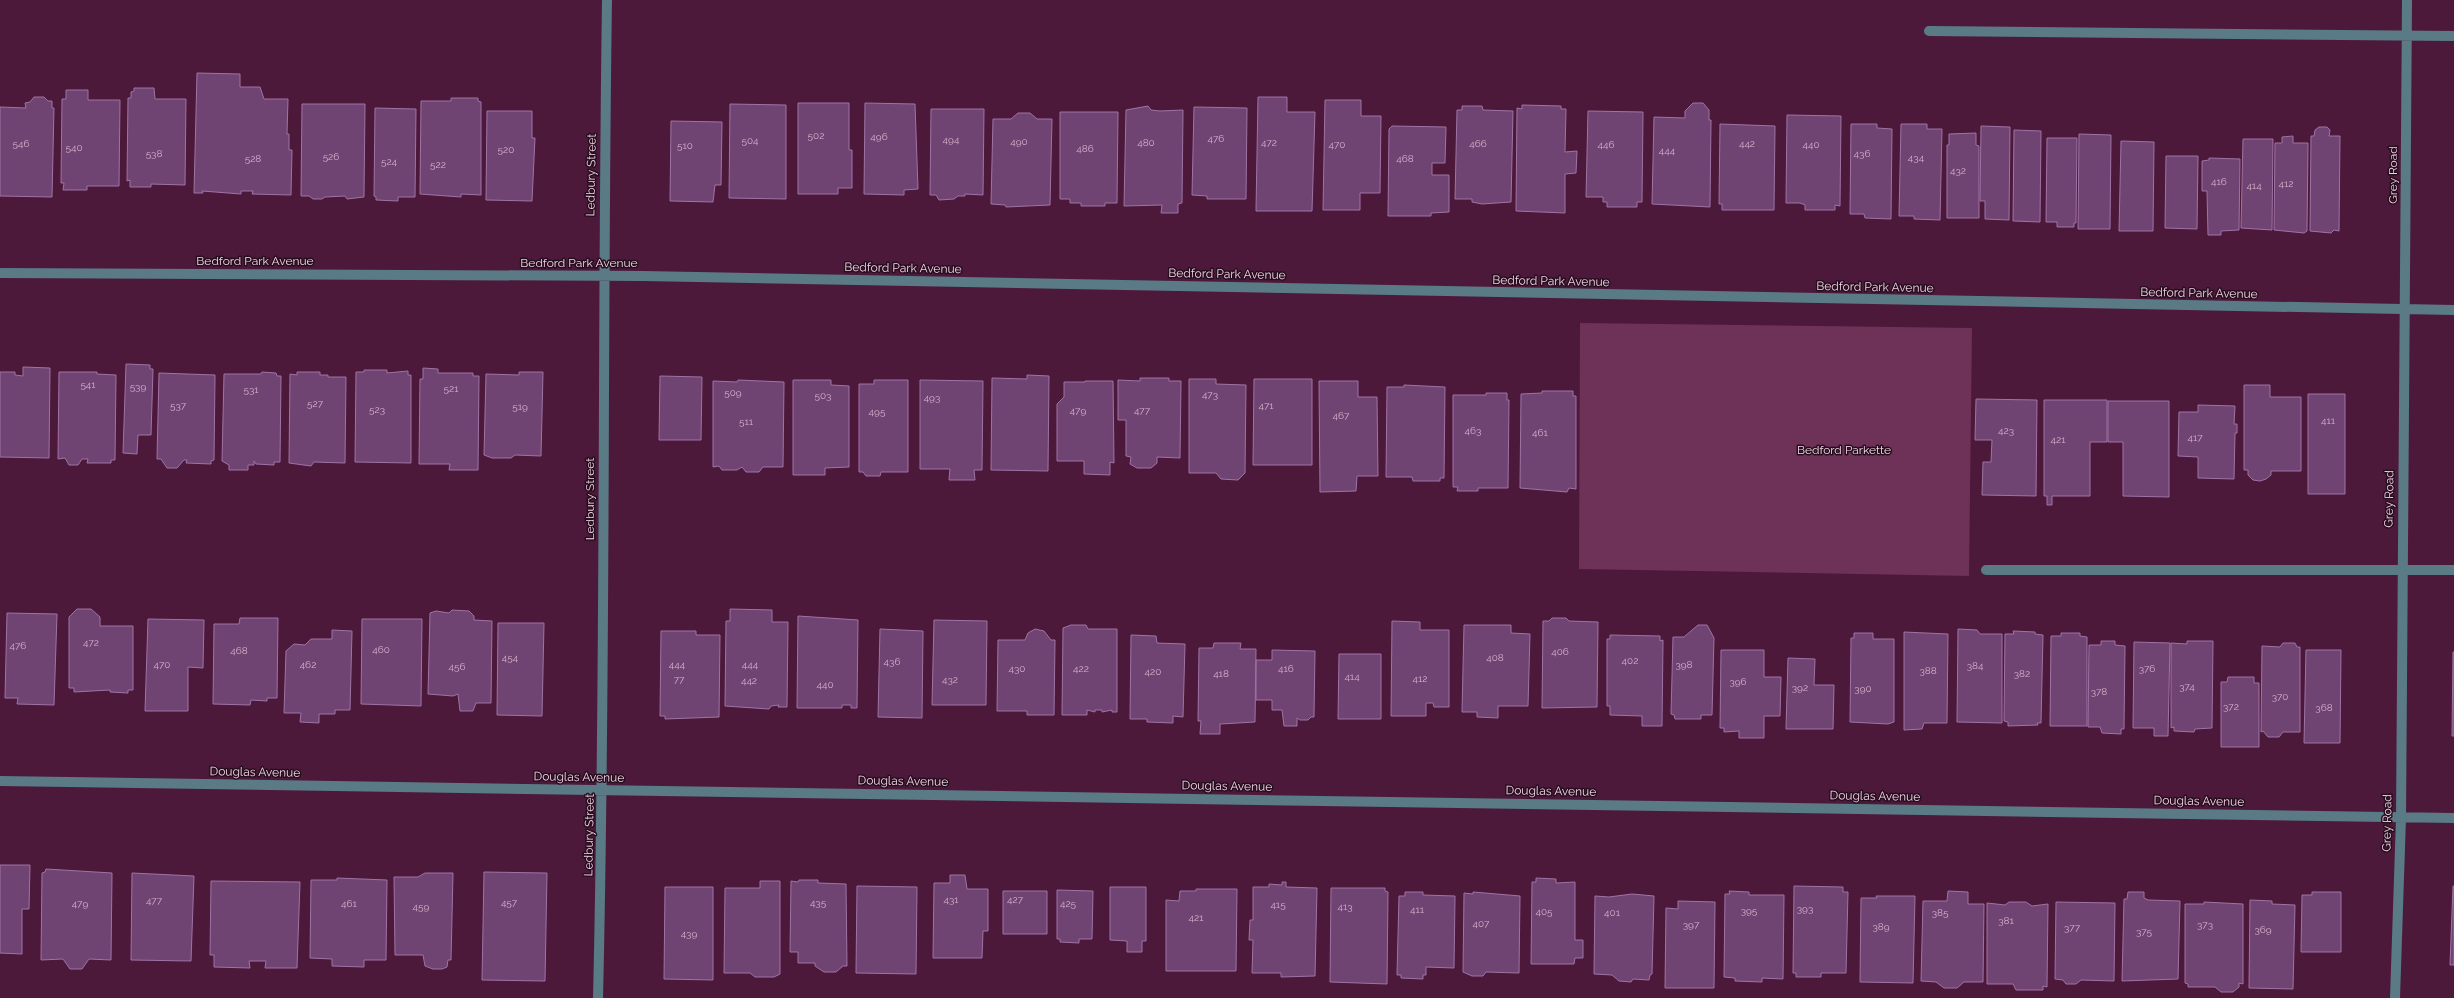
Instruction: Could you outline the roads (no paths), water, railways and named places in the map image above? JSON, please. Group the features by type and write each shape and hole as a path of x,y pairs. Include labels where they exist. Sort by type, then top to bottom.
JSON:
{"street":[{"name":"Ledbury Street","path":"598,998 603,790 603,276 607,0"},
{"name":"Grey Road","path":"2395,998 2401,818 2407,0"},
{"path":"1929,30 2454,36"},
{"name":"Bedford Park Avenue","path":"0,273 603,276 2454,310"},
{"path":"1986,570 2454,570"},
{"name":"Douglas Avenue","path":"0,781 2454,818"}],"park label":[{"name":"Bedford Parkette","path":"1844,450"}]}
